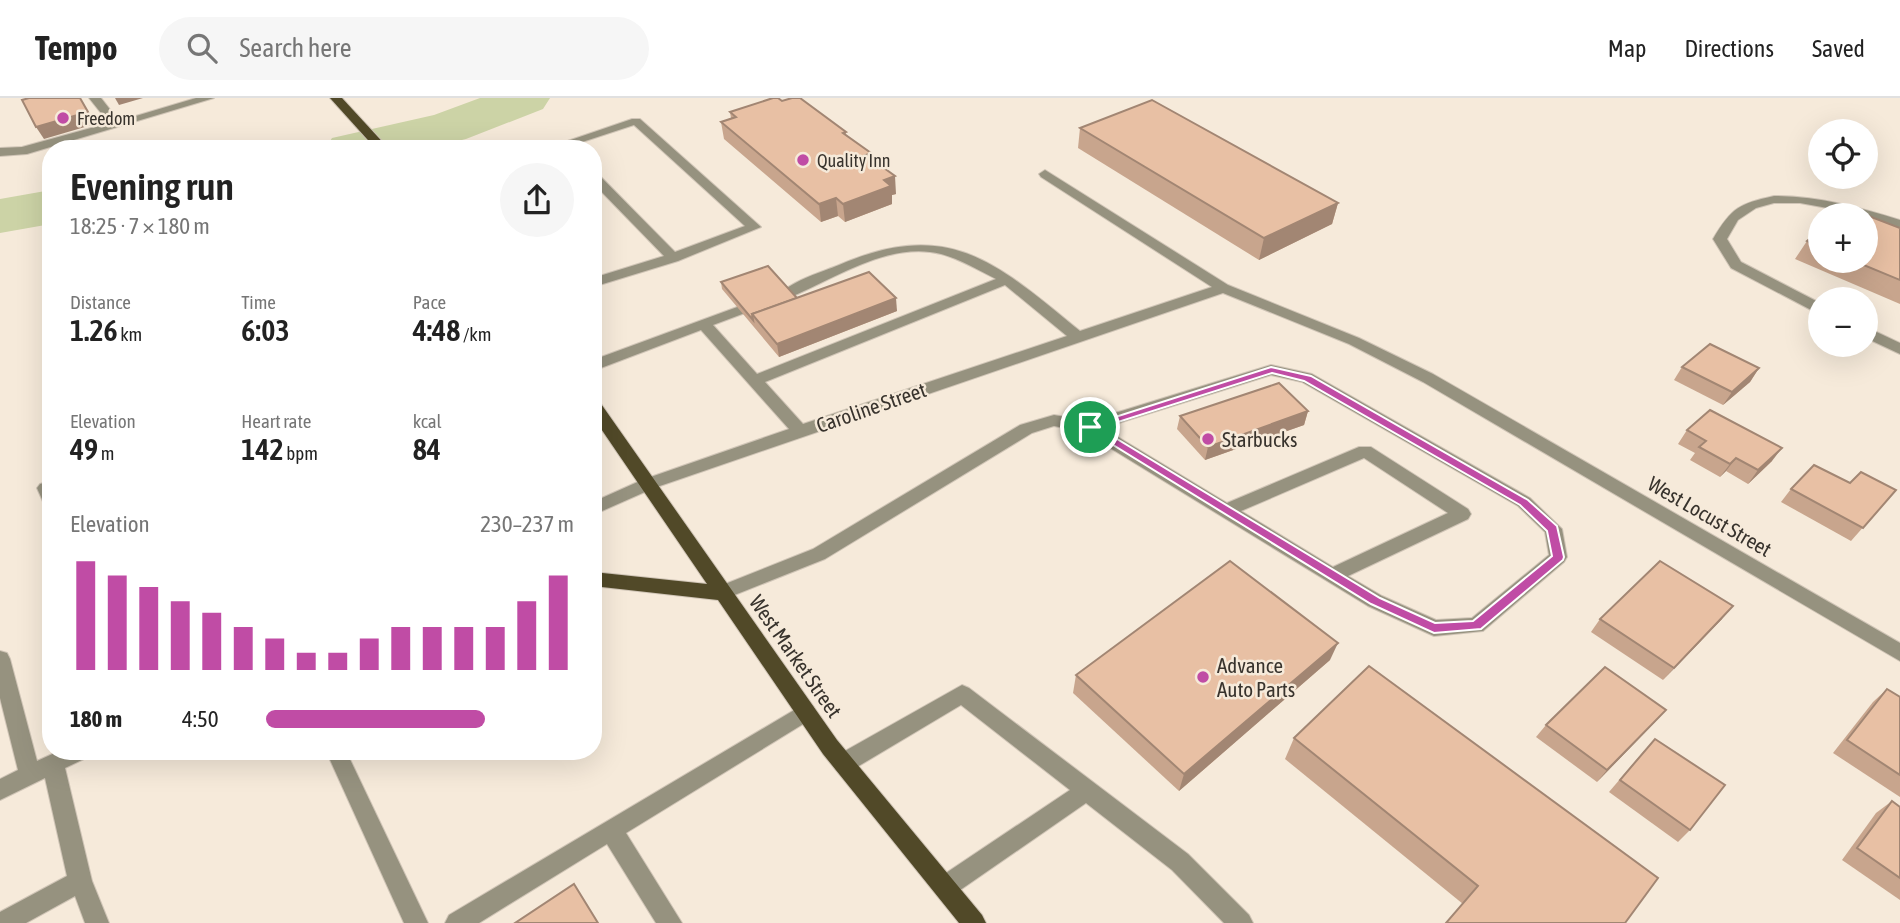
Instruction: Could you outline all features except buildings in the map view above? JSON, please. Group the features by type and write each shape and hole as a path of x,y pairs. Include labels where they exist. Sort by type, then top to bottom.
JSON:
{"main road":[{"path":"336,98 375,140"},
{"name":"West Market Street","path":"602,418 806,712 974,923"},
{"path":"602,580 722,593"}],"street":[{"path":"95,98 116,125"},
{"path":"64,140 208,98"},
{"path":"577,140 636,121 754,227 673,258 602,280"},
{"path":"0,152 23,152 42,146"},
{"name":"West Locust Street","path":"1045,174 1223,288 1354,341 1428,378 1900,653"},
{"path":"602,185 673,258"},
{"path":"1808,303 1736,265 1720,239 1725,225 1749,205 1778,198 1811,200 1900,224"},
{"path":"788,293 875,256 910,247 937,249 971,261 1007,279 1078,337"},
{"path":"756,380 1007,279"},
{"name":"Caroline Street","path":"602,505 648,484 1223,288"},
{"path":"602,363 740,310"},
{"path":"704,324 800,431"},
{"path":"1878,338 1900,349"},
{"path":"722,593 819,554 1026,429 1054,421 1090,427 1376,601 1434,628 1476,626 1558,557 1553,529 1524,502 1307,378 1271,370 1090,427"},
{"path":"1226,510 1364,451 1462,514 1333,575"},
{"path":"0,659 30,775"},
{"path":"844,763 962,694 1180,862 1241,923"},
{"path":"457,923 806,712"},
{"path":"0,790 61,760"},
{"path":"339,760 416,923"},
{"path":"53,764 80,881 97,923"},
{"path":"944,887 1087,790"},
{"path":"611,830 670,923"},
{"path":"3,923 80,881"}],"waterway":[{"path":"393,140 448,128 525,98"},
{"path":"0,216 42,209"}],"place":[{"name":"Freedom","path":"63,118"},
{"name":"Quality Inn","path":"803,160"},
{"name":"Starbucks","path":"1208,439"},
{"name":"Advance Auto Parts","path":"1203,677"}],"route":[{"path":"1271,370 1307,378 1524,502 1553,529 1558,557 1476,626 1434,628 1376,601 1090,427 1271,370"}]}
